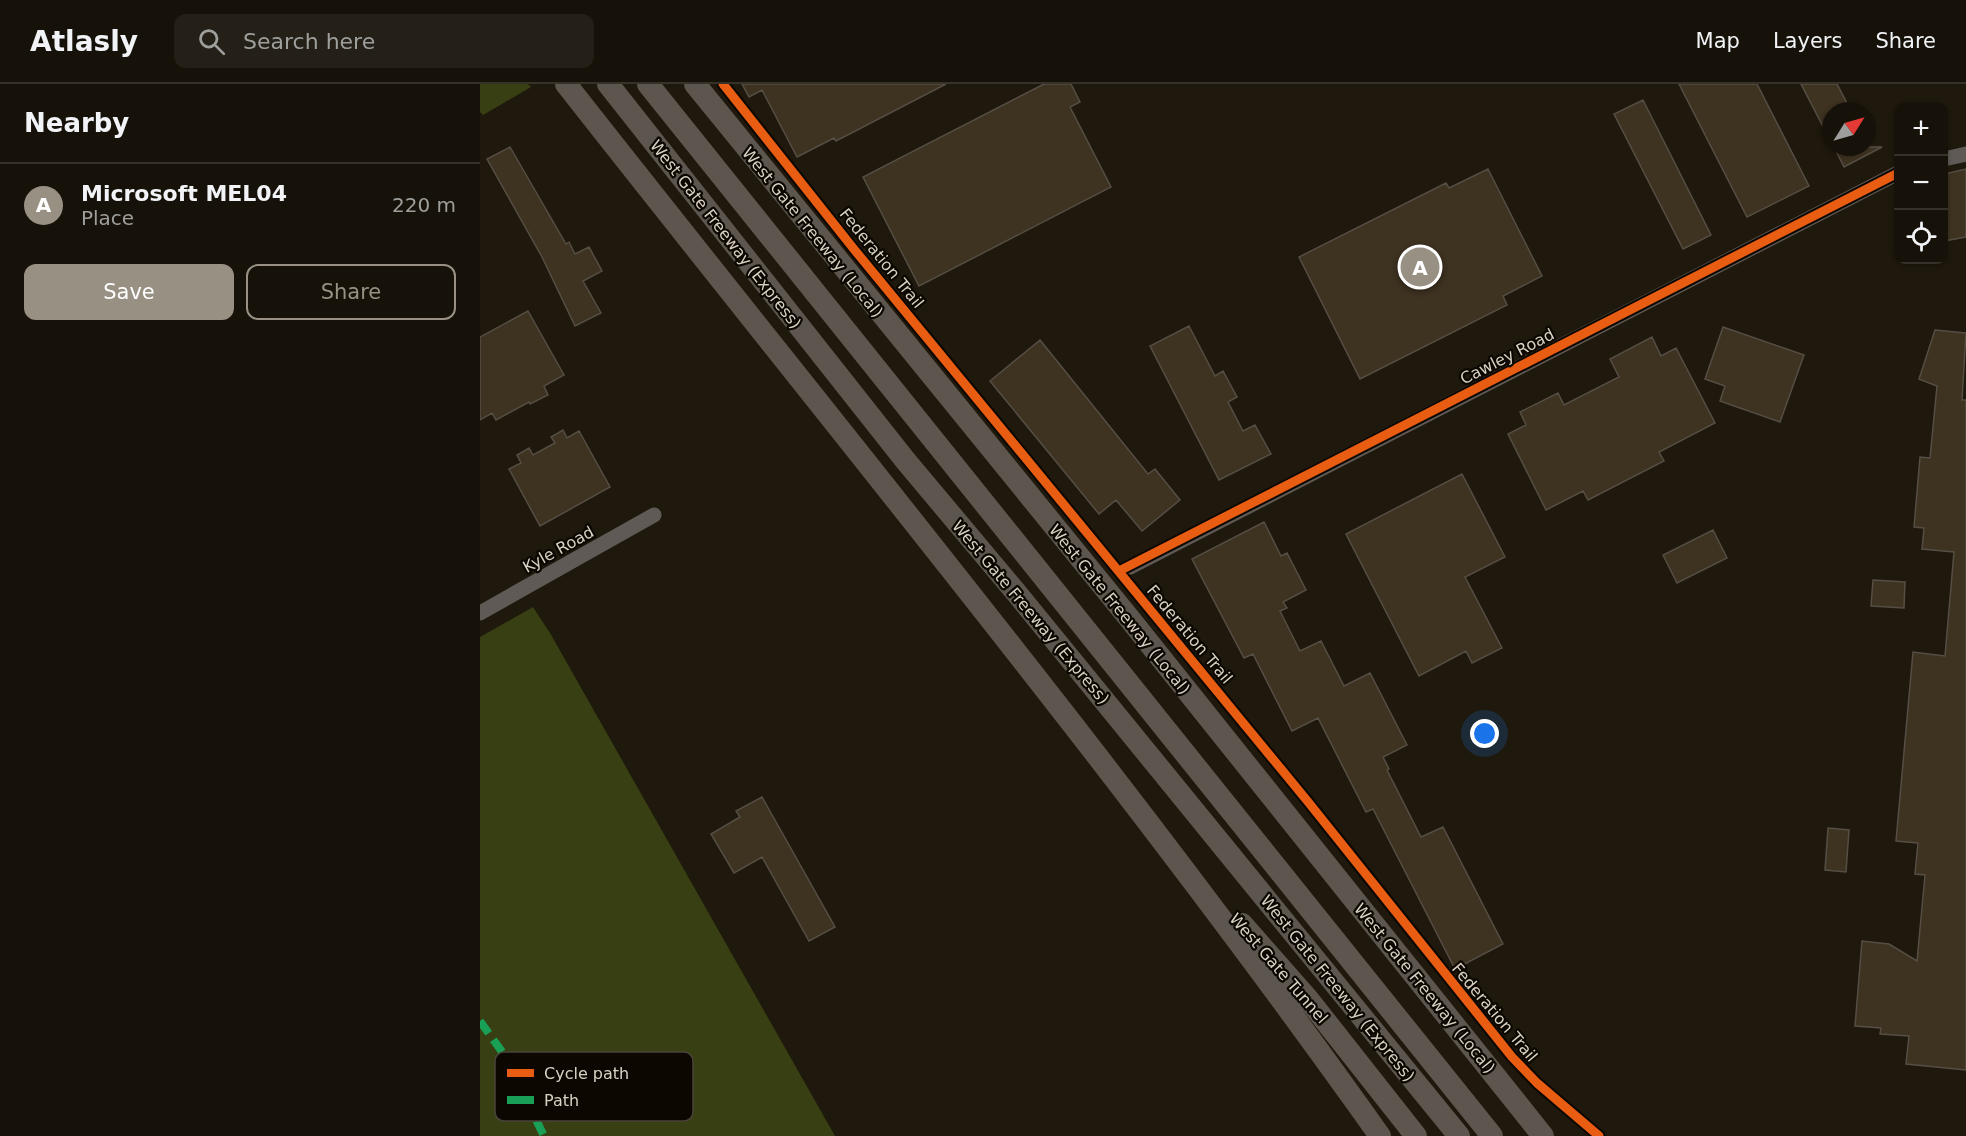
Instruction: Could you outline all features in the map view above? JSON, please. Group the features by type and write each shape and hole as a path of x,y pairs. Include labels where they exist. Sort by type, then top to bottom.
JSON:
{"highway":[{"path":"566,84 1006,636 1136,804 1380,1136"},
{"name":"West Gate Freeway (Express)","path":"608,84 904,460 1019,596 1459,1136"},
{"name":"West Gate Freeway (Express)","path":"648,84 1492,1136"},
{"name":"West Gate Freeway (Local)","path":"695,84 1129,618 1543,1136"},
{"name":"West Gate Tunnel","path":"1136,804 1308,999 1416,1136"}],"street":[{"path":"1948,158 1966,154"},
{"name":"Cawley Road","path":"1130,567 1894,176"},
{"name":"Kyle Road","path":"480,613 654,515"}],"green space":[{"path":"480,84 528,84 531,87 483,115 480,112"},
{"path":"533,607 550,633 835,1136 480,1136 480,637"}],"building":[{"path":"742,84 946,84 836,141 834,138 797,157 762,90 749,97"},
{"path":"1044,84 1071,84 1080,102 1070,107 1111,187 919,286 863,177"},
{"path":"1679,84 1757,84 1809,186 1747,217"},
{"path":"1801,84 1837,84 1846,102 1822,102 1822,125"},
{"path":"1643,100 1711,235 1683,249 1614,114"},
{"path":"510,147 566,244 569,242 575,254 589,247 602,271 583,281 601,313 575,326 542,257 487,159"},
{"path":"1838,156 1865,156 1844,167"},
{"path":"1488,169 1542,276 1503,296 1507,305 1360,379 1299,257 1446,183 1449,188"},
{"path":"1966,169 1966,237 1948,240 1948,210 1948,173"},
{"path":"528,311 564,375 544,386 548,395 530,404 529,402 496,420 492,413 480,420 480,337"},
{"path":"1189,326 1215,376 1223,371 1237,397 1228,402 1243,431 1255,425 1271,454 1219,480 1150,346"},
{"path":"1723,327 1804,355 1780,422 1720,401 1725,386 1705,379"},
{"path":"1935,330 1966,333 1962,400 1966,400 1966,1070 1906,1064 1909,1036 1880,1034 1881,1028 1855,1026 1862,941 1889,944 1917,961 1925,875 1915,874 1918,843 1896,841 1913,652 1945,656 1954,552 1922,549 1924,528 1914,527 1920,457 1930,458 1937,386 1919,379"},
{"path":"1652,337 1661,356 1676,348 1715,423 1659,452 1664,461 1588,500 1583,491 1546,510 1508,434 1526,425 1520,412 1558,393 1564,405 1619,377 1610,359"},
{"path":"1040,340 1148,474 1155,469 1180,500 1142,531 1116,500 1099,514 990,381"},
{"path":"563,430 567,438 579,431 610,487 540,526 509,469 521,463 517,455 529,448 533,455 555,443 551,437"},
{"path":"1462,474 1505,557 1465,577 1502,648 1472,663 1466,651 1419,676 1346,534"},
{"path":"1264,522 1281,556 1287,553 1306,590 1283,602 1287,608 1280,611 1300,651 1321,641 1344,686 1370,673 1407,745 1383,757 1389,769 1387,770 1421,837 1443,827 1503,944 1455,969 1373,809 1366,812 1318,718 1292,731 1253,654 1244,658 1192,559"},
{"path":"1713,530 1727,558 1677,583 1663,555"},
{"path":"1873,580 1905,582 1904,608 1871,606"},
{"path":"762,797 835,927 809,941 762,857 734,873 711,834 740,817 736,811"},
{"path":"1828,828 1849,830 1846,872 1825,870"}],"marked path":[{"path":"480,1021 502,1052"},
{"path":"537,1121 544,1136"}],"cycle path":[{"name":"Federation Trail","path":"723,84 853,248 1309,803 1512,1057 1537,1083 1599,1136"},
{"path":"1119,571 1894,175"}],"place":[{"name":"Microsoft MEL04","path":"1420,267"}]}
